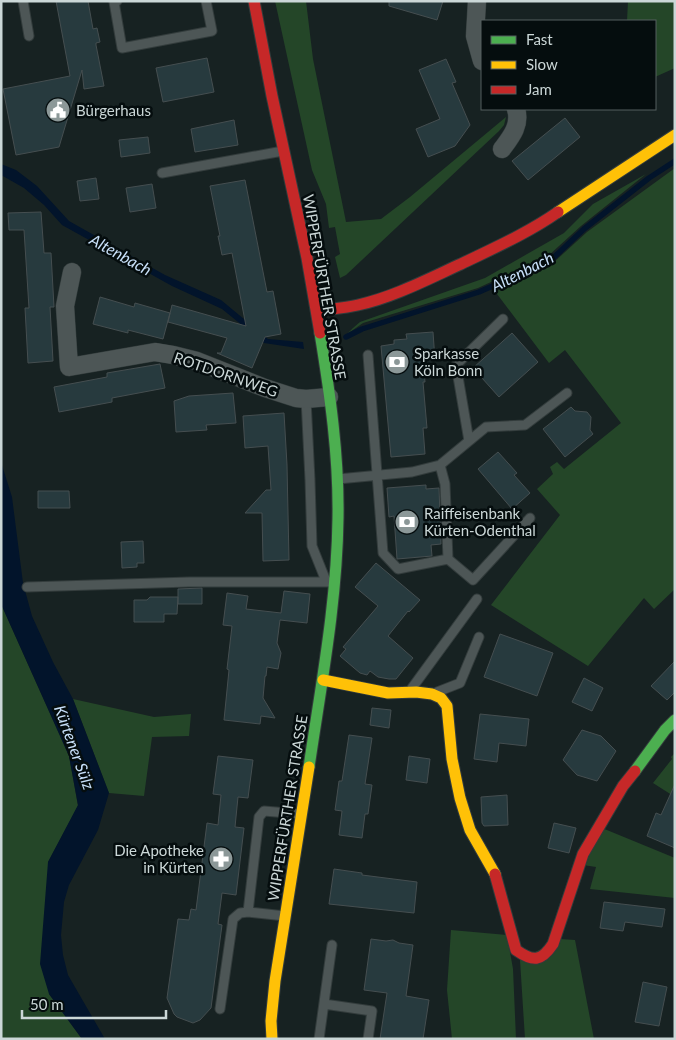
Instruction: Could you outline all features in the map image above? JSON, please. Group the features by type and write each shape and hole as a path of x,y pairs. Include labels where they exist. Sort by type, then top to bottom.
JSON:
{"street":[{"name":"WIPPERFÜRTHER STRASSE","path":"254,1 317,311 330,397 338,516 330,582 323,680 275,981 271,1021 272,1039"},
{"path":"478,1 475,36 481,57"},
{"path":"502,149 514,133 517,124 516,110"},
{"path":"317,311 358,305 383,298 427,280 495,248 542,223 675,135"},
{"name":"ROTDORNWEG","path":"72,272 65,306 69,367 155,352 197,362 296,398 330,397"},
{"path":"323,680 388,694 408,692 432,694 442,698 447,706 452,759 460,798 470,830 494,872 516,950 524,956 535,959 541,959 548,953 553,944 583,854 604,818 623,786 665,730 675,720"}],"lane":[{"path":"23,1 29,36"},
{"path":"117,1 114,2 122,48 212,31 206,1"},
{"path":"162,173 284,150"},
{"path":"469,441 456,365 503,319"},
{"path":"368,355 383,553 398,569 448,559"},
{"path":"337,479 412,472 440,465 486,427 525,426 566,393"},
{"name":"WIPPERFÜRTHER STRASSE","path":"306,399 312,546 330,582"},
{"path":"440,465 445,484 448,559 473,580 530,518"},
{"path":"27,587 189,582 330,582"},
{"path":"408,692 477,599"},
{"path":"432,694 460,683 479,637"},
{"path":"248,912 259,817 264,811 301,814"},
{"path":"220,1009 234,918 240,913 248,912 285,916"},
{"path":"319,1039 332,945"},
{"path":"324,1004 372,1011 368,1039"}],"green space":[{"path":"275,1 306,1 313,59 346,222 381,219 506,117 504,125 499,131 346,275 340,278 335,257 340,254 335,227 329,228 326,204 312,170"},
{"path":"628,1 675,1 675,68 656,77 656,20 627,20"},
{"path":"675,168 675,589 654,609 644,598 588,666 491,605 560,515 537,489 553,474 550,467 557,462 564,469 621,423 565,350 549,363 494,290 553,263 587,232"},
{"path":"646,174 581,226 548,256 478,288 363,323 347,334 360,322 485,278 564,233 593,204"},
{"path":"1,604 69,756 78,806 48,862 49,994 82,1039 1,1039"},
{"path":"73,699 154,717 191,714 189,736 152,737 144,796 109,793"},
{"path":"675,753 675,797 653,783"},
{"path":"602,828 675,858 675,898 590,889 596,867 583,865"},
{"path":"451,930 507,935 513,969 516,1039 452,1039 447,990"},
{"path":"560,939 575,940 594,1039 525,1039 520,960"}],"water":[{"path":"1,164 16,170 37,186 69,221 165,275 221,300 268,339 303,342 304,349 264,343 222,309 172,286 62,225 44,205 24,188 1,175"},
{"name":"Kürtener Sülz","path":"1,462 12,497 23,583 32,616 53,662 73,699 109,793 98,830 69,885 64,902 61,935 68,975 105,1039 82,1039 49,994 40,964 48,862 78,805 69,756 1,604"}],"building":[{"name":"Bürgerhaus","path":"56,1 88,1 93,29 97,28 100,42 96,43 96,45 104,86 84,89 82,70 59,147 16,155 3,89 70,76"},
{"path":"389,1 443,1 437,20 389,6"},
{"path":"207,58 214,92 163,102 156,68"},
{"path":"446,59 456,82 452,83 470,125 455,146 428,157 416,129 440,119 419,70"},
{"path":"565,118 580,137 528,180 512,161"},
{"path":"234,120 238,145 195,152 191,129"},
{"path":"148,137 150,153 121,157 119,140"},
{"path":"96,178 99,199 80,201 77,181"},
{"path":"245,180 267,292 273,291 281,334 265,337 252,368 217,353 221,353 227,338 168,322 172,305 246,326 232,253 222,255 210,186"},
{"path":"152,184 156,208 130,212 126,188"},
{"path":"41,212 44,253 51,253 54,307 50,307 53,361 28,363 25,308 29,308 24,230 9,230 8,213"},
{"path":"100,297 134,307 135,303 170,313 163,339 93,324"},
{"path":"433,332 435,360 423,361 427,428 423,428 425,454 391,457 381,346 394,344 394,340 407,339 406,334"},
{"path":"512,333 538,362 499,397 473,368"},
{"path":"160,364 165,388 112,398 112,402 59,412 54,387 107,377 107,373"},
{"path":"233,393 236,423 206,425 207,430 176,432 174,401 189,396"},
{"path":"571,407 575,411 587,412 591,417 590,430 593,434 565,457 543,429"},
{"path":"284,413 289,560 263,561 262,513 245,513 266,490 271,490 268,446 245,448 243,416"},
{"path":"498,452 517,473 514,475 530,493 512,509 478,469"},
{"path":"426,485 426,489 439,488 441,544 431,545 432,556 397,559 394,516 389,517 387,488"},
{"path":"38,491 69,491 70,508 38,508"},
{"path":"143,541 144,563 137,563 137,567 122,568 121,542"},
{"path":"376,563 420,600 408,611 388,636 413,658 396,679 378,677 370,671 367,675 360,673 340,656 346,649 343,647 378,606 355,587"},
{"path":"202,588 202,604 178,604 178,589"},
{"path":"284,591 310,594 307,623 280,620 277,643 281,653 278,669 267,667 263,698 275,718 261,716 260,724 224,720 232,626 223,625 227,593 248,596 246,609 281,613"},
{"path":"150,597 178,597 177,614 164,614 164,622 134,622 134,600 147,600"},
{"path":"500,634 553,653 537,696 484,677"},
{"path":"675,661 675,692 667,700 651,686"},
{"path":"584,678 603,688 592,711 572,702"},
{"path":"372,708 391,710 389,728 370,725"},
{"path":"480,714 529,719 526,746 499,743 497,762 474,759"},
{"path":"582,730 601,736 616,751 597,781 577,775 563,760"},
{"path":"349,735 372,738 365,784 372,785 368,814 365,814 362,838 339,835 342,811 335,810 339,781 342,781"},
{"path":"218,756 253,760 248,798 238,797 235,827 244,828 236,895 222,893 218,924 222,925 211,1008 200,1020 193,1023 177,1017 167,998 178,919 189,920 191,909 196,910 207,823 218,825 221,795 213,794"},
{"path":"409,756 430,759 427,783 406,780"},
{"path":"675,784 675,848 647,836 656,813 661,815"},
{"path":"507,795 508,825 484,826 482,823 481,797"},
{"path":"554,823 576,828 569,853 548,848"},
{"path":"334,869 362,873 362,875 417,882 414,913 329,904"},
{"path":"604,902 665,909 662,927 625,922 623,931 600,928"},
{"path":"371,939 393,940 413,945 406,996 429,1000 423,1039 380,1039 387,993 364,990"},
{"path":"643,982 667,987 659,1026 635,1022"}],"waterway":[{"name":"Altenbach","path":"346,337 362,329 479,292 551,260 584,229 649,178 675,161"}],"traffic: fast":[{"path":"309,767 332,612 338,518 335,448 320,333"},
{"path":"635,771 665,730 675,720"}],"traffic: slow":[{"path":"558,212 675,135"},
{"path":"323,680 388,693 416,692 432,694 441,698 447,706 452,759 460,798 470,830 495,874"},
{"path":"272,1039 271,1021 275,981 309,767"}],"traffic: jam":[{"path":"254,1 272,96 307,258 320,333"},
{"path":"317,311 371,302 398,292 511,240 558,212"},
{"path":"495,874 516,950 527,957 541,957 553,944 583,854 623,786 635,771"}],"place":[{"name":"Bürgerhaus","path":"58,110"},
{"name":"Sparkasse Köln Bonn","path":"397,362"},
{"name":"Raiffeisenbank Kürten-Odenthal","path":"407,522"},
{"name":"Die Apotheke in Kürten","path":"221,859"}]}
